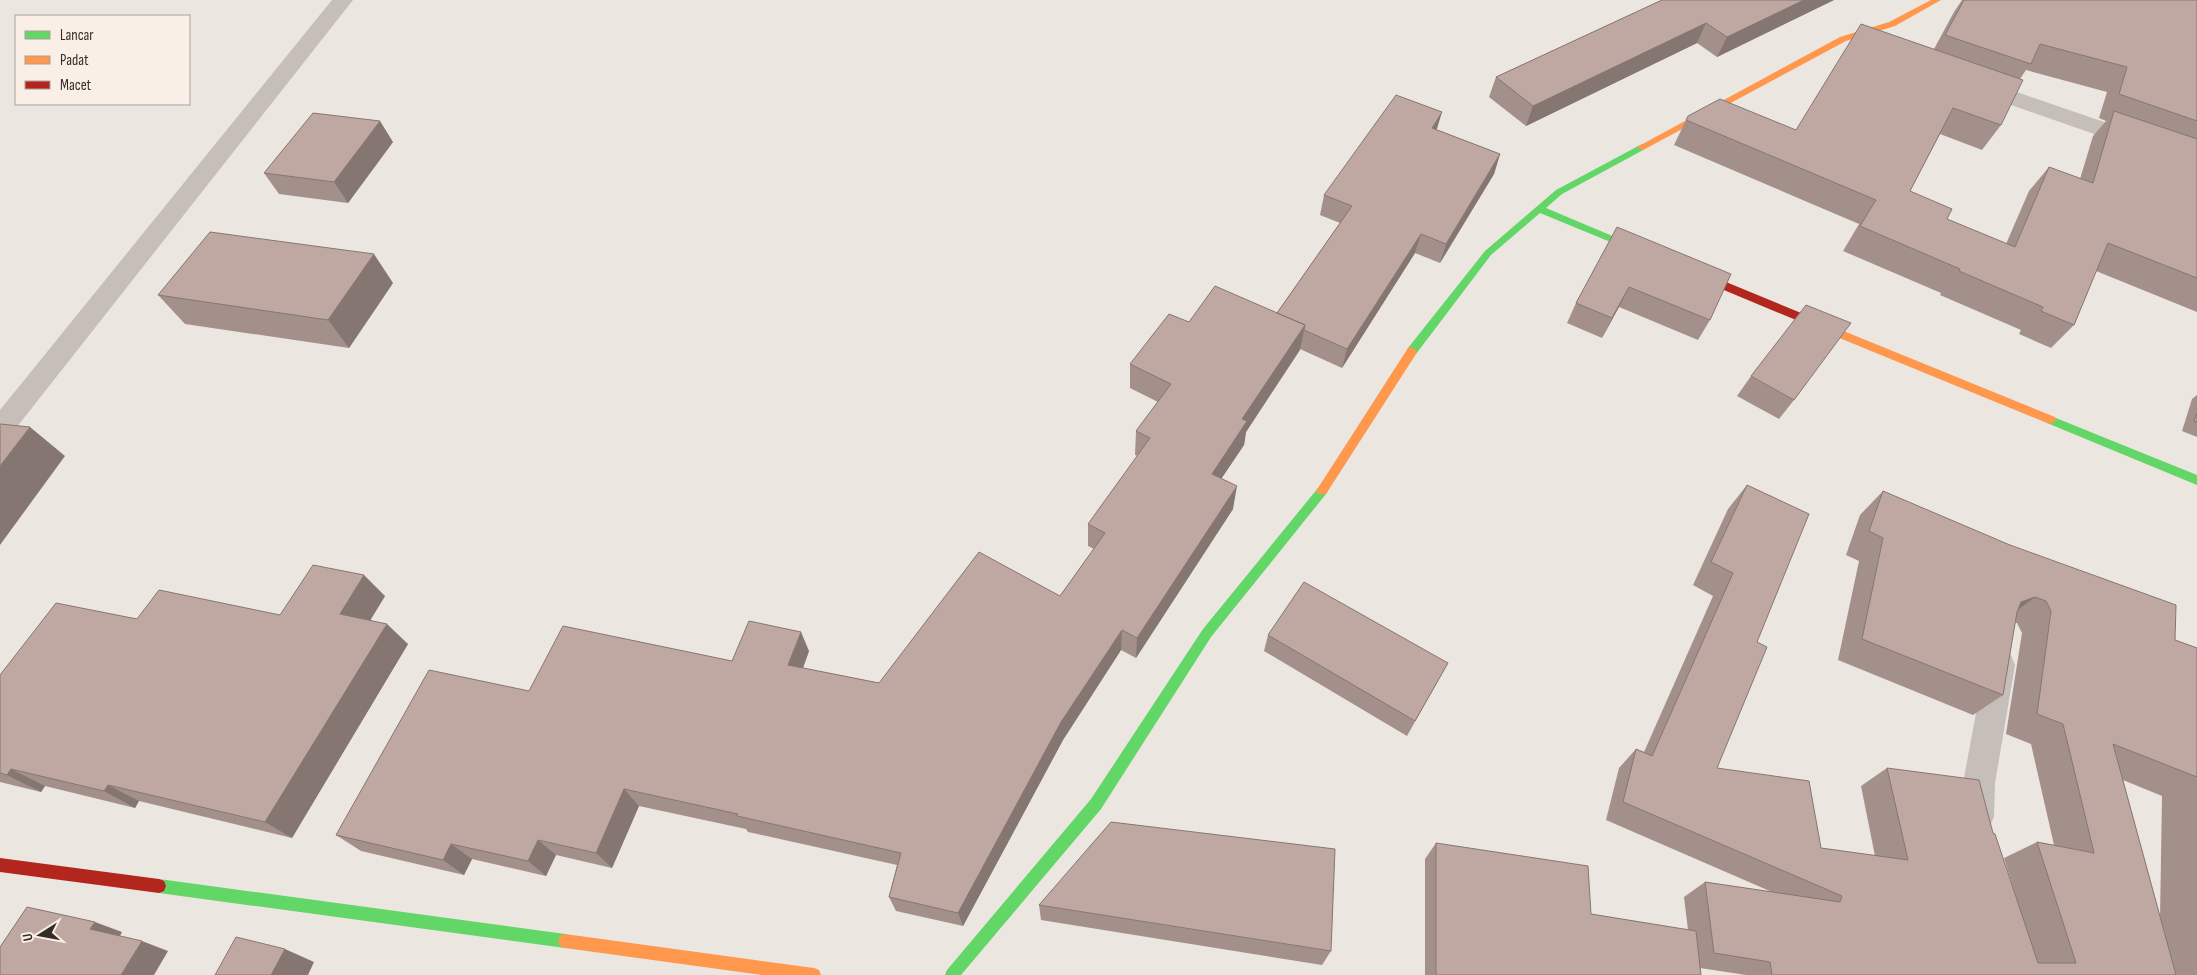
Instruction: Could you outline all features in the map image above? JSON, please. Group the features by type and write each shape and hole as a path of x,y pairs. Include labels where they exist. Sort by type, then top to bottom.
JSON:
{"street":[{"path":"0,429 343,0"},
{"path":"952,975 1096,804 1207,633 1318,495 1421,337 1488,253 1559,192 1843,39 1892,24 1937,0"},
{"path":"1843,39 1880,52"},
{"path":"1964,81 2197,162"},
{"path":"1539,209 1658,258"},
{"path":"1685,269 2197,480"},
{"path":"1982,842 1978,815 1979,783 2005,634"},
{"path":"0,865 814,975"}],"building":[{"path":"1662,0 1804,0 1727,37 1706,23 1533,106 1496,77"},
{"path":"1964,0 2197,0 2197,121 2119,94 2127,67 2040,44 2031,64 1945,35"},
{"path":"1861,24 2023,80 2001,125 1953,108 1910,191 1952,209 1947,219 2015,247 2049,167 2093,183 2114,111 2197,139 2197,278 2108,243 2074,325 2041,311 2043,307 1860,226 1876,200 1686,120 1688,116 1720,99 1796,130"},
{"path":"1396,95 1442,112 1432,128 1500,154 1446,244 1421,234 1347,349 1304,330 1305,325 1277,313 1352,206 1324,195"},
{"path":"313,113 380,121 334,182 264,173"},
{"path":"1617,227 1731,274 1710,320 1629,287 1612,318 1576,303"},
{"path":"210,232 374,254 328,320 158,295"},
{"path":"1215,286 1305,325 1242,419 1247,421 1212,474 1237,486 1137,638 1122,630 1061,722 958,913 889,897 901,853 624,789 596,853 538,840 528,861 451,844 443,860 336,835 429,670 529,691 563,626 732,661 749,621 801,632 788,665 879,683 979,552 1060,596 1105,533 1088,524 1150,438 1136,431 1171,384 1130,364 1169,314 1189,322"},
{"path":"1806,305 1851,323 1794,400 1751,376"},
{"path":"0,424 30,427 0,466"},
{"path":"1747,485 1809,514 1757,642 1767,647 1717,768 1809,781 1821,848 1908,860 1887,768 1979,780 1993,833 1995,834 2038,963 2076,963 2037,842 2094,853 2063,724 2037,714 2051,611 2046,601 2035,597 2021,602 2017,612 2003,695 1862,639 1883,538 1869,531 1883,491 2010,545 2176,605 2175,640 2197,648 2197,777 2113,744 2176,975 1772,975 1770,962 1714,953 1705,882 1840,902 1842,896 1623,802 1636,749 1652,756 1733,573 1711,562"},
{"path":"313,565 364,575 340,614 387,624 265,822 108,785 104,791 11,769 7,775 0,773 0,675 56,603 137,619 159,590 280,615"},
{"path":"1304,582 1448,663 1415,721 1268,635"},
{"path":"1111,822 1335,849 1331,951 1039,905"},
{"path":"1436,843 1588,866 1591,914 1696,931 1701,975 1436,975"},
{"path":"27,907 95,922 90,929 142,941 121,975 0,975 0,947"},
{"path":"236,937 285,949 271,975 215,975"}],"traffic: fast":[{"path":"1412,351 1488,253 1559,192 1642,147"},
{"path":"1539,209 1645,253"},
{"path":"2051,420 2197,480"},
{"path":"952,975 1096,804 1207,633 1322,491"},
{"path":"159,886 565,941"}],"traffic: slow":[{"path":"1642,147 1843,39 1892,24 1937,0"},
{"path":"1819,325 2051,420"},
{"path":"1322,491 1412,351"},
{"path":"565,941 814,975"}],"traffic: jam":[{"path":"1692,272 1819,325"},
{"path":"0,865 159,886"}]}
